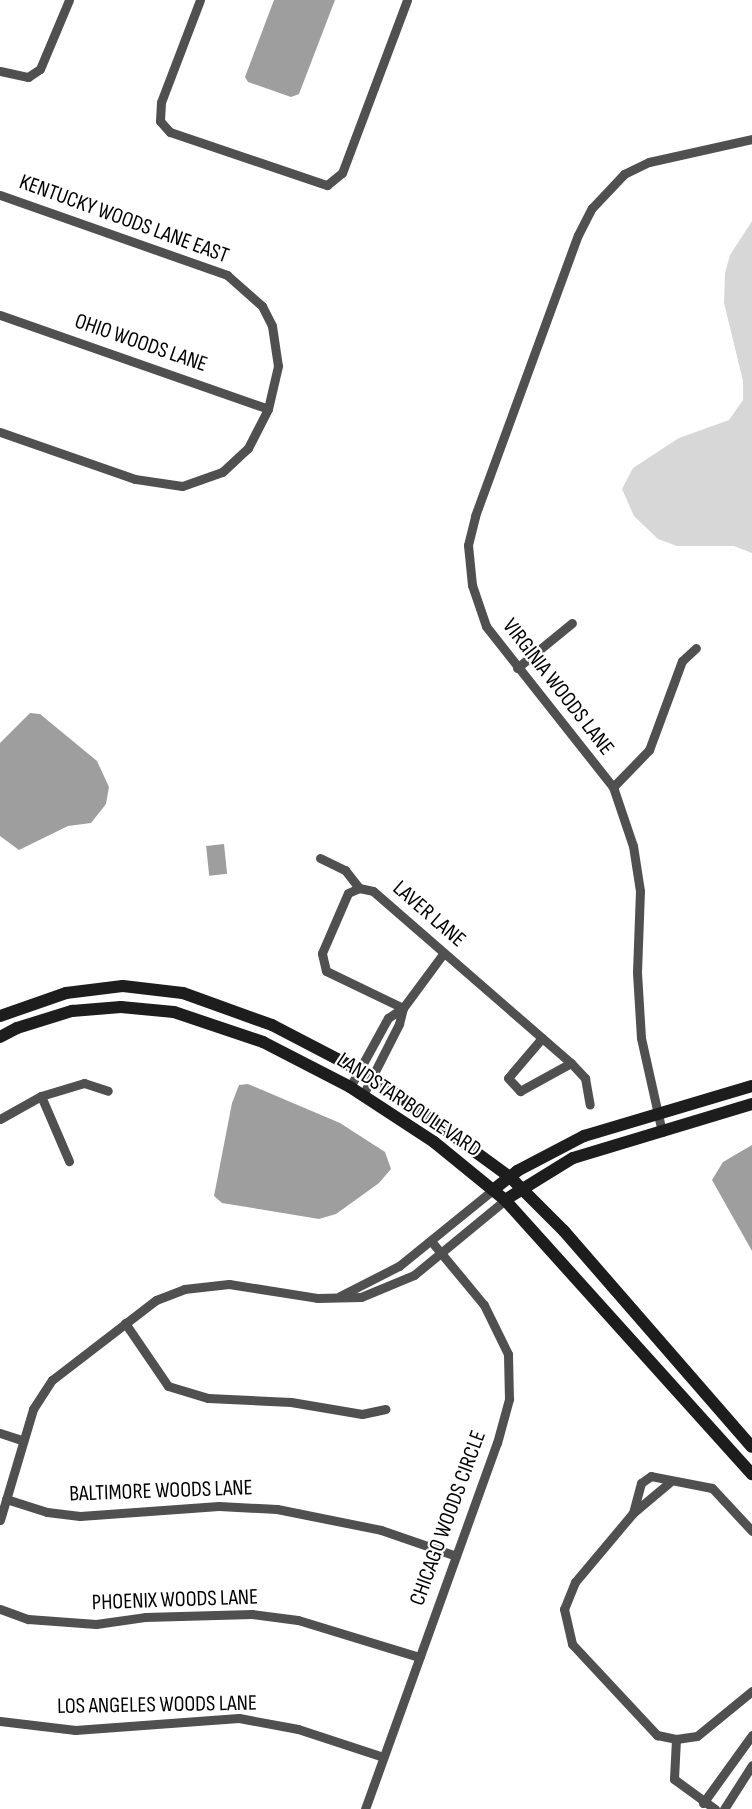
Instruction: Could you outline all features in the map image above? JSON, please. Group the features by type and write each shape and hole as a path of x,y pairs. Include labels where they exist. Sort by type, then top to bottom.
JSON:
{"street":[{"path":"0,71 28,76 40,69 69,0"},
{"path":"200,0 162,102 160,121 170,132 327,185 335,182 342,173 407,0"},
{"name":"VIRGINIA WOODS LANE","path":"662,1132 640,1038 637,972 640,891 633,846 613,787 486,626 472,585 468,545 475,516 578,234 591,208 624,174 669,155 752,139"},
{"name":"KENTUCKY WOODS LANE EAST","path":"0,195 195,262 239,283 262,306 276,341 278,366 268,409 256,435 235,462 211,477 182,486 141,481 0,432"},
{"name":"OHIO WOODS LANE","path":"0,315 268,409"},
{"path":"517,668 572,623"},
{"path":"613,787 649,750 682,661 696,648"},
{"path":"320,858 345,870 358,888"},
{"name":"LAVER LANE","path":"403,1008 327,970 322,953 348,893 358,888 373,891 443,954 490,989 571,1063 585,1078 590,1105"},
{"path":"363,1095 374,1078 403,1008 443,954"},
{"name":"LANDSTAR BOULEVARD","path":"0,1016 66,993 123,987 183,993 272,1026 374,1078 447,1128 510,1177 564,1231 752,1447"},
{"name":"LANDSTAR BOULEVARD","path":"0,1037 17,1028 72,1011 121,1007 174,1012 263,1042 350,1087 434,1142 505,1200 752,1474"},
{"path":"350,1087 388,1018 403,1008"},
{"path":"542,1038 508,1078 520,1090 571,1063"},
{"path":"0,1119 41,1096 84,1083 108,1091"},
{"path":"335,1298 384,1275 431,1241 510,1177 584,1136 658,1116 752,1086"},
{"path":"41,1096 69,1161"},
{"path":"0,1520 33,1409 52,1380 156,1300 184,1289 229,1284 335,1298 361,1297 387,1289 414,1275 439,1251 520,1187 573,1158 752,1104"},
{"name":"CHICAGO WOODS CIRCLE","path":"365,1809 456,1556 509,1399 508,1354 484,1305 431,1241"},
{"path":"125,1323 168,1386 208,1398 291,1402 362,1414 385,1409"},
{"path":"0,1433 22,1440"},
{"path":"633,1513 641,1483 651,1476 670,1482 711,1488 752,1531"},
{"path":"670,1482 633,1513 575,1582 564,1608 565,1627 572,1644 657,1735 676,1739 697,1736 752,1691"},
{"name":"BALTIMORE WOODS LANE","path":"6,1499 47,1512 80,1516 219,1506 278,1509 381,1530 456,1556"},
{"name":"PHOENIX WOODS LANE","path":"0,1609 28,1619 96,1624 145,1617 252,1614 298,1620 419,1658"},
{"name":"LOS ANGELES WOODS LANE","path":"0,1721 75,1730 239,1718 298,1729 383,1757"},
{"path":"703,1803 752,1735"},
{"path":"676,1739 674,1779 703,1803 715,1809"},
{"path":"724,1809 752,1765"}],"shaded area":[{"path":"274,0 335,0 299,94 291,97 248,82 245,77"},
{"path":"752,221 752,553 734,546 677,546 658,539 634,516 622,489 633,468 679,438 729,420 743,400 743,381 724,303 725,273 730,255"},
{"path":"30,713 40,714 97,761 109,787 106,804 91,823 68,826 19,850 0,836 0,743"},
{"path":"224,844 227,874 209,876 206,846"},
{"path":"248,1084 340,1123 385,1152 391,1169 379,1183 336,1214 319,1219 222,1203 214,1196 232,1103 239,1085"},
{"path":"752,1145 752,1251 712,1180 723,1162"}]}
